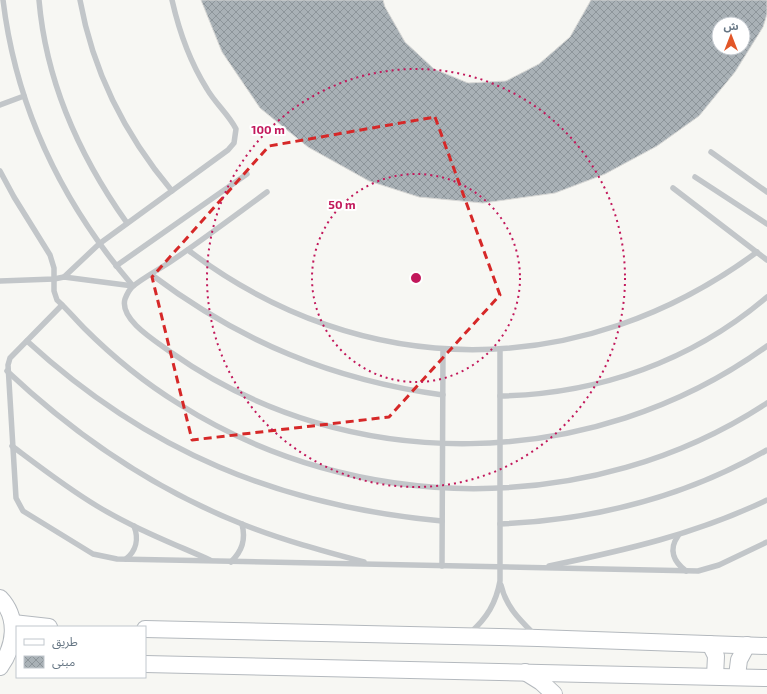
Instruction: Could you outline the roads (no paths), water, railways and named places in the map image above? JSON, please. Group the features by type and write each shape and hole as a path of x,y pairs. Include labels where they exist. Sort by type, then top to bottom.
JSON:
{"street":[{"path":"0,598 6,604 13,623 13,640 8,656 0,668"},
{"path":"13,623 40,626"},
{"path":"146,629 466,636 767,646"},
{"path":"710,644 716,656 715,676"},
{"path":"737,676 738,660 747,645"},
{"path":"0,668 16,662"},
{"path":"146,664 737,676 767,678"},
{"path":"524,672 541,682 554,694"}],"lane":[{"path":"3,0 13,58 24,96 44,148 69,197 99,244 134,286"},
{"path":"39,0 44,38 51,67 70,122 95,174 127,223"},
{"path":"80,0 88,38 115,108 141,152 172,191"},
{"path":"64,277 99,244 228,150 234,143 236,134 234,125 217,105 197,71 182,35 172,0"},
{"path":"0,104 24,96"},
{"path":"711,152 767,192"},
{"path":"0,171 53,261 55,296 106,349 148,383 199,417 262,448 320,468 381,482 442,489 500,489 576,480 636,464 700,440 737,421 767,403"},
{"path":"116,266 247,174"},
{"path":"695,177 767,224"},
{"path":"673,188 767,260"},
{"path":"267,192 188,250 134,286 129,291 125,302 128,318 181,359 221,383 284,412 328,426 374,437 443,444 500,444 574,433 646,412 714,380 767,346"},
{"path":"188,250 244,288 307,318 374,338 443,349 500,349 569,340 636,320 698,291 757,252"},
{"path":"152,275 185,299 222,322 259,342 298,359 359,379 443,395"},
{"path":"0,281 54,279 64,277 134,286"},
{"path":"500,396 564,391 606,382 647,369 704,342 740,318 767,297"},
{"path":"62,305 10,358 7,371 16,498 20,508 93,554 102,557 126,559 698,572 767,542"},
{"path":"27,341 70,379 107,406 166,442 215,466 273,488 317,501 370,513 442,521"},
{"path":"442,566 443,349"},
{"path":"466,636 479,625 491,610 496,601 500,581 500,349"},
{"path":"7,371 49,409 109,454 174,493 242,524 296,543 372,565"},
{"path":"12,446 70,490 134,526 214,561"},
{"path":"500,524 575,517 637,504 703,481 767,450"},
{"path":"539,568 642,546 678,536 722,520 767,500"},
{"path":"231,562 239,553 243,543 242,524"},
{"path":"126,559 136,546 137,534 134,526"},
{"path":"678,536 673,545 673,556 678,565 687,571"},
{"path":"500,581 510,608 522,623 538,638"}]}
